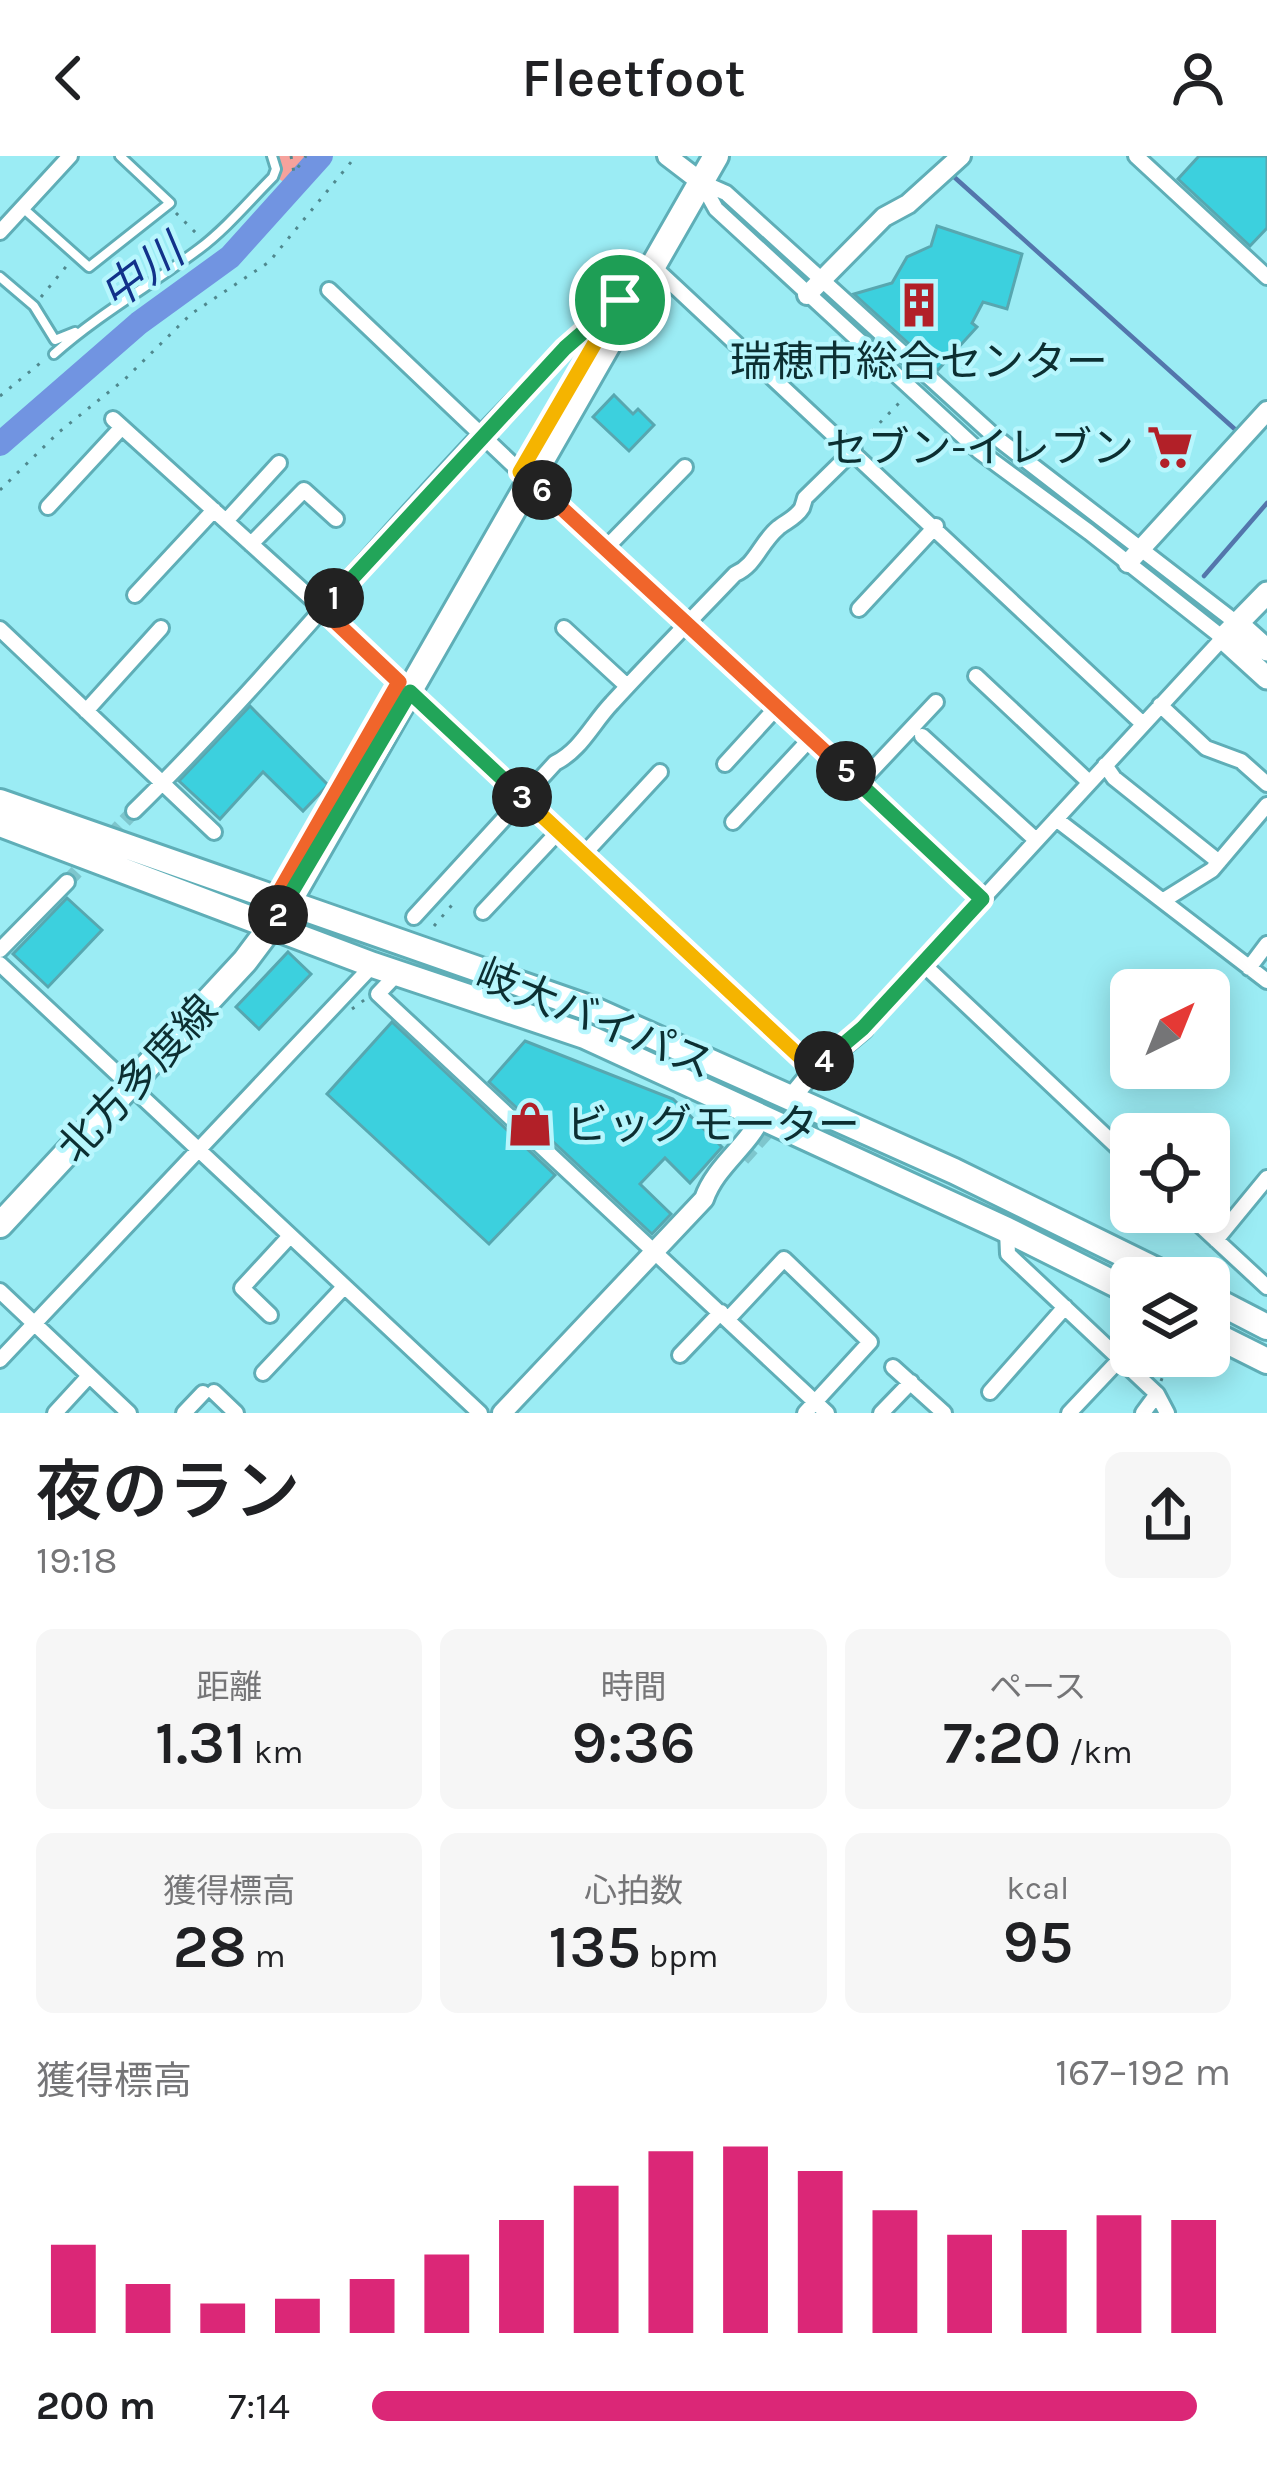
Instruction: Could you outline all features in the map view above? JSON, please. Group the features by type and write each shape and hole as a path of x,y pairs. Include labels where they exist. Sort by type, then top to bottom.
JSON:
{"main road":[{"path":"527,477 620,300 699,171 716,156"},
{"path":"527,477 656,268 699,171"},
{"name":"北方多度線","path":"0,1225 245,961 527,477"},
{"path":"1230,631 1267,593"},
{"path":"1230,631 1267,650"},
{"path":"1230,631 1267,678"},
{"name":"岐大バイパス","path":"0,802 592,1009 954,1171 1129,1257"},
{"name":"岐大バイパス","path":"0,824 268,927 585,1036 762,1114 1110,1282"},
{"path":"1230,1308 1267,1327"},
{"path":"1230,1342 1267,1361"}],"street":[{"path":"0,232 70,156"},
{"path":"668,156 699,171 726,193 993,434 1142,547 1230,631"},
{"path":"808,295 884,217 908,204 961,156"},
{"path":"1136,156 1267,277"},
{"path":"699,171 716,209 979,451 1128,563 1230,631"},
{"path":"656,268 1143,724"},
{"path":"329,290 982,899"},
{"path":"134,811 483,434 565,348 620,300"},
{"path":"1128,563 1267,411"},
{"path":"48,507 117,423 584,854 823,1067"},
{"path":"414,917 854,450"},
{"path":"135,595 279,463"},
{"path":"605,549 685,467"},
{"path":"251,544 304,490 336,519"},
{"path":"860,609 936,526"},
{"path":"86,711 161,628"},
{"path":"564,628 627,686"},
{"path":"0,629 214,832"},
{"path":"791,1098 863,1028 1230,631"},
{"path":"976,676 1090,782"},
{"path":"859,784 936,702"},
{"path":"1160,706 1206,748 1241,761 1267,784"},
{"path":"725,764 777,707"},
{"path":"922,736 1036,840"},
{"path":"733,821 811,738"},
{"path":"1105,765 1114,778 1219,862"},
{"path":"584,854 660,772"},
{"path":"1164,900 1219,862 1267,806"},
{"path":"1056,819 1267,981"},
{"path":"483,912 559,831"},
{"path":"0,950 67,882"},
{"path":"1249,968 1267,944"},
{"path":"0,964 480,1413"},
{"path":"923,964 1110,1140"},
{"path":"0,1360 199,1150 385,969"},
{"path":"385,969 378,994 724,1316 810,1407 827,1413"},
{"path":"704,1199 711,1179 754,1133 762,1114"},
{"path":"502,1413 742,1159"},
{"path":"1216,1240 1267,1178"},
{"path":"1007,1230 1008,1254 1110,1350"},
{"path":"1208,1233 1267,1287"},
{"path":"270,1316 242,1288 290,1236"},
{"path":"680,1354 784,1259 870,1342 810,1407"},
{"path":"263,1372 344,1287"},
{"path":"0,1291 130,1413"},
{"path":"990,1392 1064,1307"},
{"path":"893,1367 944,1413"},
{"path":"1070,1413 1110,1370"},
{"path":"55,1413 89,1376"},
{"path":"1139,1377 1157,1394 1167,1413"},
{"path":"881,1413 910,1382"},
{"path":"184,1413 208,1393 236,1413"},
{"path":"1143,1413 1157,1394"}],"lane":[{"path":"24,208 89,267 170,203 120,156"},
{"path":"54,354 81,330 200,249 273,177 272,156"},
{"path":"0,277 34,305 56,340 81,330"}],"path":[{"path":"291,156 294,173 306,156"},
{"path":"0,490 59,432 125,380 191,314 269,262 356,156"},
{"path":"170,203 195,236 227,224"},
{"path":"34,305 74,256"},
{"path":"0,397 30,368 54,354"},
{"path":"854,450 911,391"},
{"path":"434,926 452,905 443,886"},
{"path":"1157,1394 1162,1377"}],"shaded area":[{"path":"279,156 312,156 289,186 278,178"}],"building":[{"path":"1199,156 1267,156 1267,228 1250,246 1178,179"},
{"name":"瑞穂市総合センター","path":"937,226 1022,254 1007,309 983,302 972,323 977,327 938,370 854,294 892,283 907,257 931,246"},
{"path":"614,395 633,414 638,409 654,425 629,451 593,417"},
{"path":"250,706 328,785 303,811 263,772 220,819 179,781"},
{"path":"67,898 102,930 48,987 13,954"},
{"path":"288,952 311,974 259,1029 236,1007"},
{"path":"392,1022 555,1175 489,1244 327,1094"},
{"path":"525,1041 673,1099 722,1147 690,1183 665,1158 640,1184 671,1214 652,1234 489,1082"}],"waterway":[{"name":"中川","path":"315,156 317,161"},
{"name":"中川","path":"0,444 139,323 230,257 321,156"},
{"path":"953,176 1238,432"},
{"path":"1204,576 1267,503"}],"tunnel":[{"path":"67,882 134,811"},
{"path":"743,1159 800,1096"}],"place":[{"name":"瑞穂市総合センター","path":"919,305"},
{"name":"セブン-イレブン","path":"1170,447"},
{"name":"ビッグモーター","path":"530,1124"}],"route":[{"path":"620,300 520,472 982,899 863,1028 814,1070 410,692 287,905 268,927 274,901 399,682 323,610 565,348 620,300"}]}
